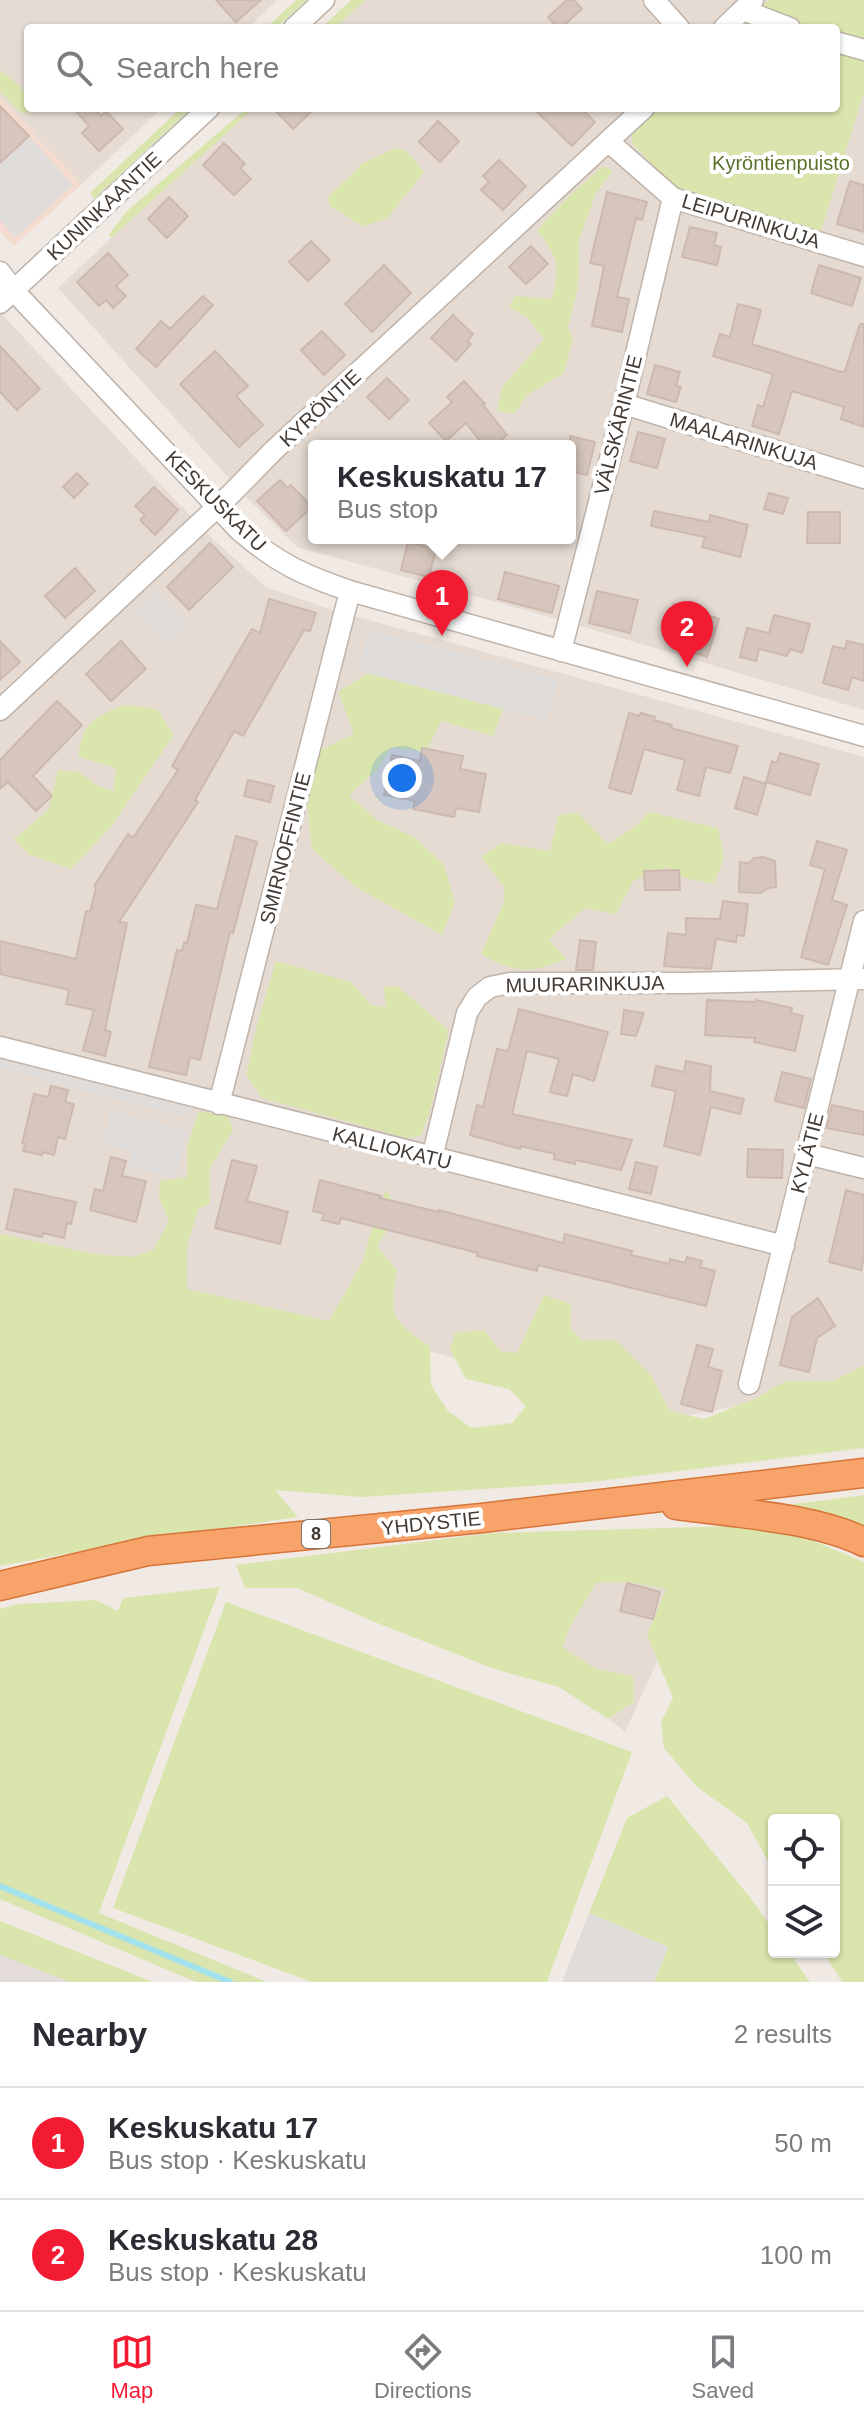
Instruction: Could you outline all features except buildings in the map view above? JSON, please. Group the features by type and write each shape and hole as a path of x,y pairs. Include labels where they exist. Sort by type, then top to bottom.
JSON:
{"highway":[{"name":"YHDYSTIE","path":"0,1586 148,1551 482,1518 864,1473"},
{"path":"635,1499 791,1522 849,1535 864,1542"}],"street":[{"path":"298,24 324,0"},
{"path":"654,0 675,24"},
{"path":"728,24 748,5 783,24"},
{"path":"840,43 864,50"},
{"name":"KUNINKAANTIE","path":"7,297 205,112"},
{"name":"KYRÖNTIE","path":"0,710 640,112"},
{"name":"LEIPURINKUJA","path":"609,142 673,198 864,256"},
{"name":"VÄLSKÄRINTIE","path":"561,651 673,198"},
{"name":"KESKUSKATU","path":"0,272 7,297 216,505 267,553 295,571 350,591 864,736"},
{"name":"MAALARINKUJA","path":"624,404 864,478"},
{"name":"SMIRNOFFINTIE","path":"219,1104 350,591"},
{"name":"KYLÄTIE","path":"749,1384 807,1154 857,978 864,921"},
{"name":"MUURARINKUJA","path":"432,1158 467,1013 477,997 490,987 552,981 687,983 857,978"},
{"name":"KALLIOKATU","path":"0,1047 784,1246"},
{"path":"807,1154 864,1168"}],"shaded area":[{"path":"0,0 277,0 252,24 24,24 24,112 158,112 82,184 0,97"},
{"path":"365,0 864,0 864,710 550,617 297,547 243,494 58,288 246,112 840,112 840,24 339,24"},
{"path":"0,97 82,184 14,246 0,231"},
{"path":"29,136 73,185 16,237 0,220 0,163"},
{"path":"0,312 213,539 266,587 329,609 864,757 864,1382 685,1416 174,1287 0,1253"},
{"path":"157,590 190,625 167,647 134,612"},
{"path":"369,630 558,679 547,720 358,671"},
{"path":"0,1055 193,1103 188,1118 0,1068"},
{"path":"111,1111 188,1130 176,1178 128,1166 132,1151 103,1143"},
{"path":"580,1567 689,1591 625,1732 572,1687 523,1669"},
{"path":"589,1913 668,1947 654,1982 562,1982"},
{"path":"0,1951 69,1982 0,1982"}],"green space":[{"path":"296,0 306,0 280,24 270,24"},
{"path":"351,0 366,0 339,24 325,24"},
{"name":"Kyröntienpuisto","path":"769,0 864,0 864,92 821,231 673,187 632,143 632,134 653,112 840,112 840,24 742,24"},
{"path":"0,70 24,92 24,112 36,112 21,113 0,91"},
{"path":"177,112 187,112 94,199 90,193"},
{"path":"242,112 250,112 112,237 108,236 126,212"},
{"path":"395,148 407,151 424,172 387,219 362,226 329,205 328,197 363,163"},
{"path":"603,166 613,171 596,193 579,240 578,288 568,328 573,337 564,373 527,395 514,414 497,411 502,387 544,339 527,317 509,307 515,296 552,299 556,262 537,230"},
{"path":"368,673 503,709 493,736 441,721 426,752 391,748 376,771 349,795 377,820 416,838 444,865 455,903 442,935 356,887 312,849 307,806 321,750 354,734 338,692"},
{"path":"125,705 157,709 174,735 110,828 71,869 28,854 14,839 49,809 58,770 79,772 96,785 113,791 116,768 78,757 83,736 91,722"},
{"path":"577,812 608,844 636,826 649,812 718,828 724,858 714,884 685,878 667,867 633,881 616,914 585,908 549,939 566,959 543,967 513,968 481,954 504,902 504,887 481,857 501,843 550,851 558,816"},
{"path":"276,961 351,982 371,1005 386,1008 384,987 397,986 449,1030 421,1136 406,1138 262,1098 246,1075"},
{"path":"199,1111 228,1116 233,1130 210,1168 210,1204 199,1208 187,1245 187,1289 329,1321 363,1261 374,1219 386,1190 396,1206 388,1229 377,1246 397,1270 393,1298 396,1316 407,1330 430,1346 431,1385 448,1411 472,1428 512,1423 526,1406 509,1389 466,1379 450,1350 455,1333 484,1330 500,1351 517,1353 544,1295 571,1304 570,1327 581,1340 616,1340 650,1374 670,1411 704,1419 754,1399 786,1381 833,1381 864,1365 864,1448 591,1482 362,1497 275,1490 298,1517 131,1542 0,1566 0,1234 94,1254 133,1257 153,1250 169,1221 159,1198 160,1181 187,1177 187,1146"},
{"path":"864,1495 864,1535 779,1508 787,1505"},
{"path":"733,1526 799,1535 864,1562 864,1982 842,1982 827,1958 840,1958 840,1814 768,1814 768,1861 747,1823 697,1787 664,1748 661,1722 673,1698 647,1635 666,1589 629,1582 596,1583 571,1625 562,1647 596,1669 633,1676 634,1702 608,1719 559,1687 494,1669 297,1588 245,1588 236,1565 492,1533"},
{"path":"220,1587 99,1913 267,1982 196,1982 0,1899 0,1609 19,1604 96,1600 118,1611 123,1598"},
{"path":"226,1602 632,1752 547,1982 312,1982 113,1908"},
{"path":"667,1796 768,1923 768,1958 793,1958 810,1982 654,1982 668,1947 589,1913 627,1818"},
{"path":"0,1921 153,1982 70,1982 0,1955"}],"waterway":[{"path":"0,1886 230,1982"}],"place":[{"name":"Keskuskatu 17","path":"442,636"},
{"name":"Keskuskatu 28","path":"687,667"}]}
